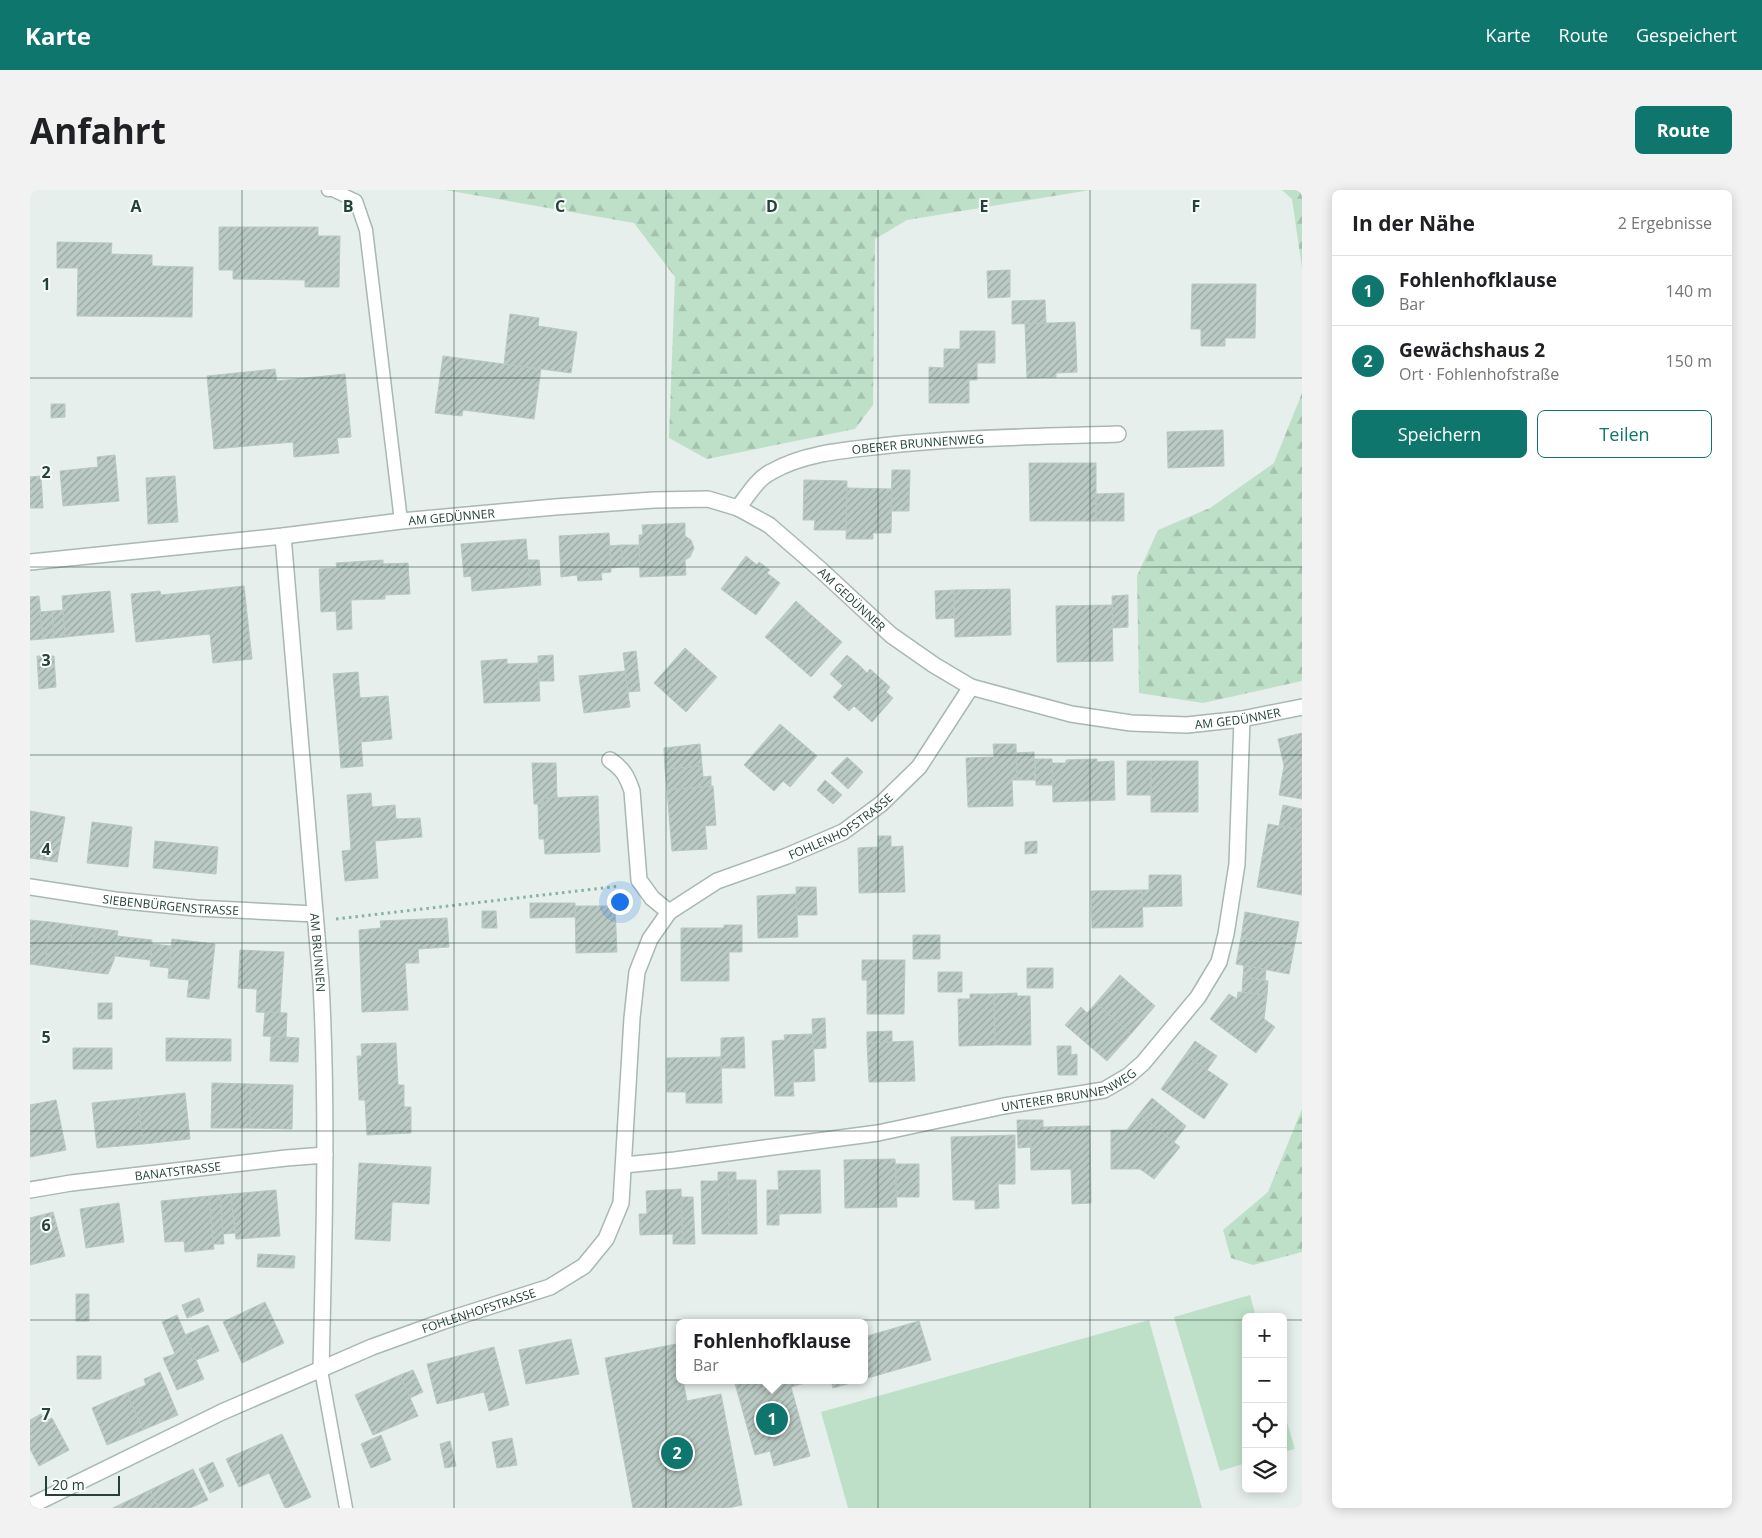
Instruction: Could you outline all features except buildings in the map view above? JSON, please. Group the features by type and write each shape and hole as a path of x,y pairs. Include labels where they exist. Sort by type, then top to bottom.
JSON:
{"street":[{"name":"OBERER BRUNNENWEG","path":"738,508 755,485 770,472 795,461 852,449 922,442 1118,434"},
{"name":"AM GEDÜNNER","path":"30,562 283,536 401,521 555,507 654,500 708,499 738,508 769,525 891,635 970,687 1071,714 1131,723 1187,725 1242,719 1302,707"},
{"name":"AM BRUNNEN","path":"283,536 325,1057 321,1370"},
{"name":"FOHLENHOFSTRASSE","path":"30,1506 222,1412 372,1348 550,1287 584,1266 606,1238 621,1203 632,1018 637,972 650,939 669,912 717,881 787,856 843,832 881,804 919,767 970,687"},
{"name":"UNTERER BRUNNENWEG","path":"624,1164 675,1160 878,1133 1004,1106 1104,1090 1128,1076 1143,1063 1198,997 1219,962 1226,934 1237,864 1242,719"},
{"path":"610,760 621,768 628,779 632,791 639,880 652,898 669,912"},
{"name":"SIEBENBÜRGENSTRASSE","path":"30,887 115,900 315,918"},
{"name":"BANATSTRASSE","path":"30,1190 80,1182 325,1155"}],"lane":[{"name":"AM GEDÜNNER","path":"328,190 333,190 356,201 366,230 401,521"},
{"path":"321,1370 346,1508"}],"path":[{"path":"315,918 615,888 639,880"}],"green space":[{"path":"445,190 1090,190 907,220 875,239 873,405 855,429 707,459 669,438 675,277 634,223"},
{"path":"1282,190 1302,190 1302,268 1292,199"},
{"path":"1302,393 1302,681 1203,703 1139,693 1137,576 1158,530 1210,508 1274,463"},
{"path":"1302,1109 1302,1252 1253,1265 1231,1258 1223,1230 1268,1192"},
{"path":"1250,1295 1255,1313 1242,1313 1242,1464 1220,1471 1174,1317"},
{"path":"1149,1320 1202,1508 848,1508 821,1412"},
{"path":"1287,1422 1295,1449 1287,1451"}],"place":[{"name":"Fohlenhofklause","path":"772,1419"},
{"name":"Gewächshaus 2","path":"677,1453"}]}
